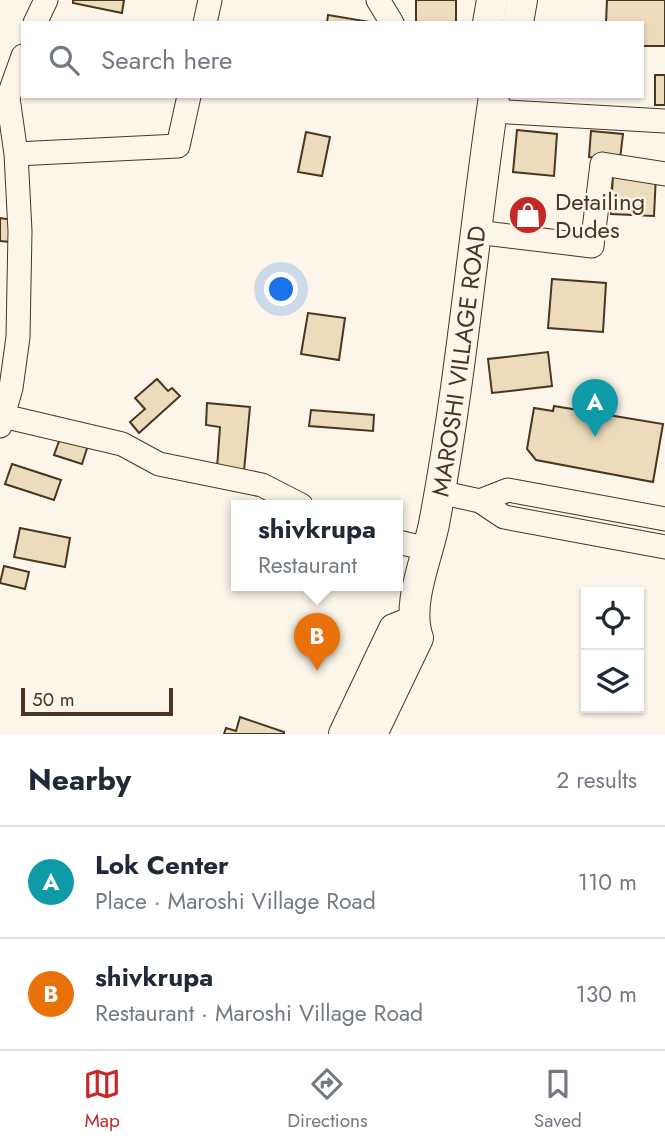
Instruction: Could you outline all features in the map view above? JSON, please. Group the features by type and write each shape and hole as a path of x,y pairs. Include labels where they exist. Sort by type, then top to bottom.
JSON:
{"main road":[{"path":"488,21 492,0"},
{"path":"519,21 522,0"},
{"name":"MAROSHI VILLAGE ROAD","path":"372,734 418,638 412,622 455,398 493,104"},
{"path":"344,734 394,629 412,622"}],"street":[{"path":"36,21 46,0"},
{"path":"205,21 210,0"},
{"path":"378,0 391,21"},
{"path":"21,62 8,98 16,155 20,230 18,337 11,388 1,421 122,444 159,464 261,485 291,500"},
{"path":"16,155 178,146 189,98"},
{"path":"493,104 665,121"},
{"path":"476,232 592,246 602,164 665,174"},
{"path":"480,501 508,490 665,519"},
{"path":"439,492 480,501 504,517 665,547"},
{"path":"403,543 428,548"}],"building":[{"path":"73,0 124,0 122,13 73,3"},
{"path":"416,0 456,0 456,21 416,21"},
{"path":"607,0 665,0 665,46 644,46 644,21 606,21"},
{"path":"328,15 364,21 327,21"},
{"path":"655,75 665,75 665,105 655,105"},
{"path":"517,130 557,134 554,176 513,172"},
{"path":"591,131 623,134 620,159 589,157"},
{"path":"306,132 330,137 322,176 298,172"},
{"path":"613,173 656,175 654,216 611,214"},
{"path":"0,218 13,220 10,242 0,241"},
{"path":"552,279 606,283 603,332 548,328"},
{"path":"308,313 345,318 339,360 301,354"},
{"path":"548,352 552,386 492,393 488,359"},
{"path":"157,379 168,391 172,388 180,396 139,433 130,422 145,409 135,398"},
{"path":"207,403 250,407 244,471 217,468 220,427 206,425"},
{"path":"554,406 663,424 653,482 536,460 527,449 534,408 553,411"},
{"path":"311,410 374,415 373,431 309,426"},
{"path":"62,433 89,442 82,464 54,455"},
{"path":"12,464 61,480 54,500 5,484"},
{"path":"20,528 70,538 65,567 14,557"},
{"path":"4,566 29,572 25,589 0,583"},
{"path":"240,717 284,734 224,734 226,728 236,731"}],"place":[{"name":"Detailing Dudes","path":"528,215"},
{"name":"Lok Center","path":"595,437"},
{"name":"shivkrupa","path":"317,671"}]}
